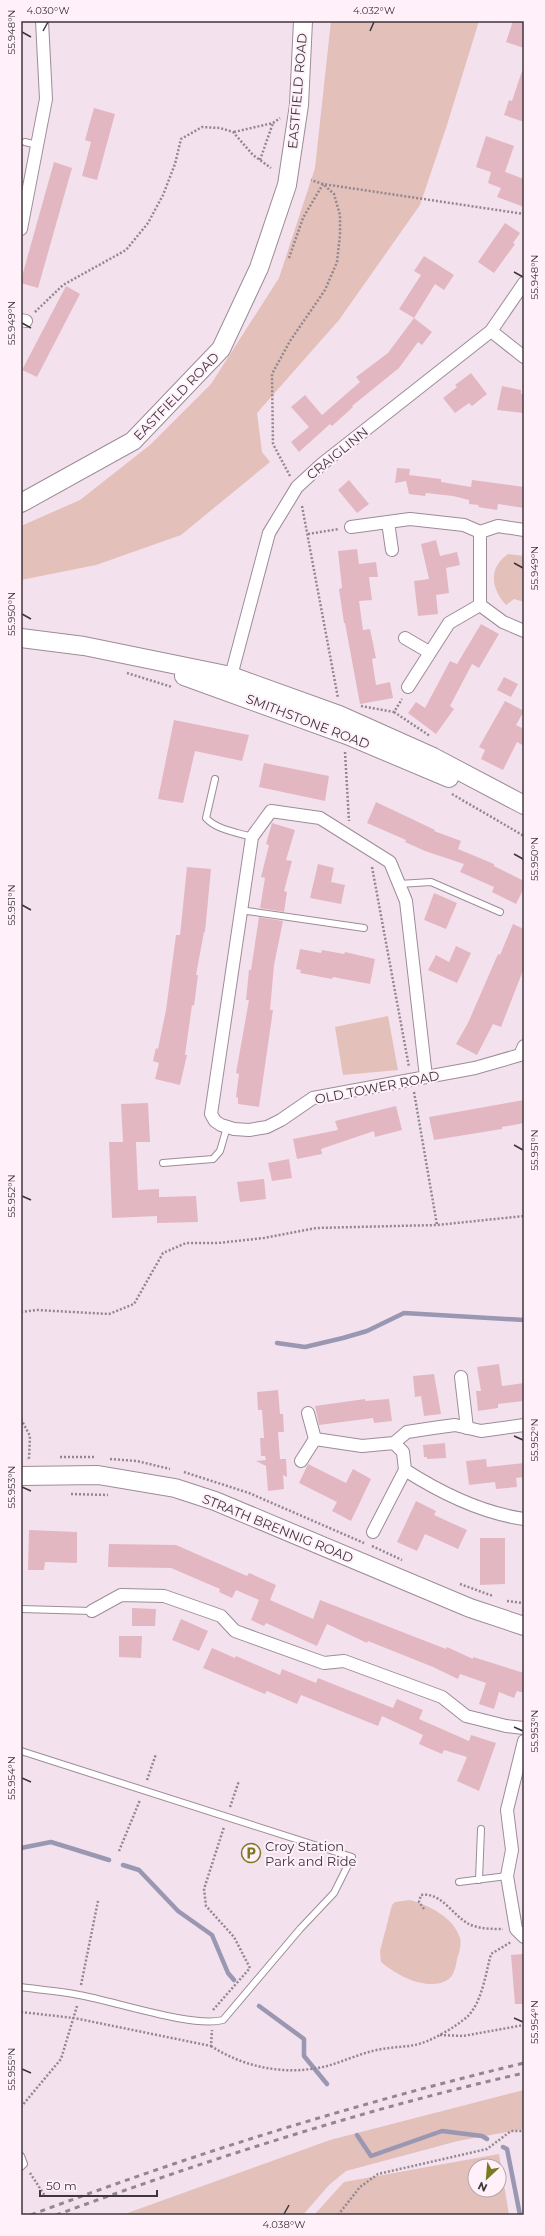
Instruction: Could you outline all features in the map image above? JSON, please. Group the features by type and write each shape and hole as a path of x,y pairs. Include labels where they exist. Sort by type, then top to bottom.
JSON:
{"street":[{"path":"21,228 46,99 42,21"},
{"name":"EASTFIELD ROAD","path":"21,503 133,442 221,348 259,268 287,185 299,105 304,21"},
{"name":"CRAIGLINN","path":"231,676 269,533 297,487 322,464 491,331 524,284"},
{"path":"491,331 524,358"},
{"path":"351,527 410,519 464,525 480,532 498,526 524,530"},
{"path":"388,522 392,550"},
{"path":"480,532 480,605"},
{"path":"480,605 503,622 524,631"},
{"path":"408,687 449,623 480,605"},
{"name":"SMITHSTONE ROAD","path":"21,638 84,646 231,676 338,715 433,756 524,805"},
{"path":"405,638 429,652"},
{"name":"SMITHSTONE ROAD","path":"84,646 195,679 347,735 436,771 524,817"},
{"path":"240,910 252,837 271,811 320,818 390,862 406,902 426,1077"},
{"name":"OLD TOWER ROAD","path":"240,910 211,1114 215,1121 227,1127 249,1130 267,1127 281,1120 313,1098 475,1068 523,1053"},
{"path":"461,1377 467,1428"},
{"path":"301,1461 315,1439 308,1413"},
{"path":"315,1439 362,1446 394,1443 407,1432 455,1425 481,1431 524,1425"},
{"path":"373,1532 405,1470 403,1452 394,1443"},
{"path":"405,1470 427,1484 491,1513 524,1519"},
{"name":"STRATH BRENNIG ROAD","path":"21,1476 98,1475 175,1488 215,1501 470,1608 524,1626"},
{"path":"92,1611 121,1595 164,1596 221,1616 235,1631 324,1663 344,1661 442,1698 466,1716 506,1726 524,1728"},
{"path":"521,1934 507,1876 512,1850 507,1810 524,1741"}],"lane":[{"path":"25,142 38,145"},
{"path":"216,779 206,818 218,827 252,837"},
{"path":"399,884 431,882 500,912"},
{"path":"240,910 364,928"},
{"path":"163,1164 213,1159 220,1151 227,1127"},
{"path":"21,1609 92,1611"},
{"path":"21,1751 144,1789 352,1857 334,1893 223,2020 213,2022 190,2019 79,1995 21,1988"},
{"path":"479,1880 481,1829"},
{"path":"459,1882 507,1876"},
{"path":"21,2156 22,2165"}],"path":[{"path":"233,132 273,123 299,105"},
{"path":"260,160 273,123"},
{"path":"24,320 63,285 126,250 148,223 163,195 175,164 181,139 202,127 220,128 233,132 260,160 271,168"},
{"path":"311,180 323,184 524,214"},
{"path":"289,258 303,218 323,184"},
{"path":"323,184 334,194 340,214 340,235 337,262 325,290 290,341 272,374 273,444 297,487 308,534 339,701 338,715"},
{"path":"308,534 351,527"},
{"path":"360,705 394,712 408,687"},
{"path":"347,735 344,744 350,837"},
{"path":"369,849 438,1225"},
{"path":"21,1312 37,1310 109,1314 134,1304 163,1254 186,1243 218,1243 264,1238 316,1228 438,1225 524,1216"},
{"path":"21,1419 30,1436 29,1459 21,1459"},
{"path":"67,1494 113,1495"},
{"path":"119,1851 144,1789 156,1754"},
{"path":"211,2046 213,2022 211,2012 250,1968 234,1937 206,1906 204,1889 239,1781"},
{"path":"424,1909 419,1902 421,1895 426,1894 451,1908 467,1923 521,1934"},
{"path":"21,2107 61,2059 74,2018 98,1901"},
{"path":"21,2012 74,2018 211,2046 230,2058 256,2067 301,2070 323,2067 380,2049 416,2045 438,2035 468,2015 481,1992 491,1954 521,1934"},
{"path":"438,2035 463,2036 524,2025"},
{"path":"338,2215 360,2187 378,2174 487,2149 510,2131 524,2131"},
{"path":"22,2165 45,2196"}],"shaded area":[{"path":"331,21 479,21 447,125 420,205 339,320 257,413 262,452 270,462 181,535 96,565 21,580 21,526 80,500 150,445 211,384 279,278 315,168"},
{"path":"508,554 524,556 524,602 514,599 506,605 497,592 494,579 497,566"},
{"path":"388,1016 398,1070 343,1075 335,1027"},
{"path":"410,1900 425,1905 440,1913 452,1924 460,1938 460,1949 453,1973 449,1979 441,1983 432,1984 413,1981 395,1972 381,1962 380,1951 392,1905 395,1902"},
{"path":"524,2090 524,2129 458,2141 346,2171 329,2185 303,2215 122,2215 330,2140"},
{"path":"499,2154 500,2158 477,2158"},
{"path":"467,2160 467,2198 506,2198 509,2215 314,2215 344,2182"}],"building":[{"path":"513,21 524,21 524,48 506,42"},
{"path":"522,71 524,72 524,122 504,115 509,100 512,101"},
{"path":"94,108 115,114 97,180 82,176 91,142 85,140"},
{"path":"486,136 514,146 505,172 524,179 524,207 497,197 501,188 488,183 491,172 476,167"},
{"path":"54,162 72,168 38,288 21,283 21,280"},
{"path":"505,223 520,233 513,243 515,244 494,273 478,262"},
{"path":"424,256 454,275 444,290 435,284 414,318 399,309 421,275 414,271"},
{"path":"66,286 80,294 37,377 22,370"},
{"path":"414,318 432,332 422,345 418,342 399,368 352,406 353,407 332,426 330,424 299,452 291,442 309,427 291,407 305,395 322,415 360,382 356,377 388,353"},
{"path":"471,373 487,394 472,406 469,403 455,413 443,398 457,387 455,385"},
{"path":"502,386 521,390 521,394 524,395 524,413 497,410"},
{"path":"397,468 410,469 409,475 441,479 441,482 471,487 472,480 524,487 524,508 498,504 497,510 478,507 479,505 469,504 469,500 453,496 426,493 425,496 409,494 406,481 395,483"},
{"path":"349,480 369,504 357,513 338,490"},
{"path":"436,540 440,556 457,552 460,565 446,568 449,593 436,595 438,614 418,616 414,581 429,579 421,544"},
{"path":"357,549 359,564 376,562 378,577 369,577 372,600 359,601 363,630 370,629 376,658 372,659 376,685 390,682 393,698 360,704 339,589 342,588 338,551"},
{"path":"481,624 499,634 479,668 472,664 450,706 454,709 436,734 408,713 416,702 425,708 450,661 457,664"},
{"path":"504,677 518,684 511,697 497,690"},
{"path":"505,701 524,711 516,725 524,729 524,746 517,742 503,770 481,759 485,750 479,747"},
{"path":"174,720 249,735 242,761 195,751 183,803 158,799"},
{"path":"264,763 329,776 325,801 259,787"},
{"path":"376,802 435,830 434,831 461,841 458,849 494,864 494,866 524,881 524,888 516,904 492,892 494,887 460,872 464,864 425,851 405,842 406,840 367,823"},
{"path":"272,823 295,830 286,860 292,861 284,891 287,892 284,912 260,908 265,878 261,877 269,845 266,844"},
{"path":"318,864 334,868 331,882 345,885 341,904 310,898"},
{"path":"187,867 211,869 205,932 196,975 198,975 194,1006 192,1005 185,1055 187,1055 180,1085 155,1079 159,1063 153,1061 156,1048 158,1049 166,1010 176,935 180,935"},
{"path":"434,893 457,903 446,929 424,920"},
{"path":"259,917 283,921 274,965 270,1010 273,1010 259,1107 238,1104 238,1098 236,1097 239,1074 236,1073 249,1000 246,1000 249,970 251,970"},
{"path":"513,924 524,929 524,968 501,1027 493,1024 477,1055 456,1044 468,1023 498,954 500,955"},
{"path":"456,946 471,953 457,983 428,970 436,955 449,962"},
{"path":"300,949 321,953 322,950 344,954 345,952 375,959 370,984 300,973 301,970 296,969"},
{"path":"524,1100 524,1123 502,1127 502,1129 434,1140 429,1117"},
{"path":"148,1103 150,1142 136,1142 138,1190 159,1189 159,1197 196,1196 198,1222 157,1223 157,1216 112,1218 109,1142 123,1142 121,1104"},
{"path":"396,1106 402,1130 375,1137 374,1131 321,1149 322,1154 297,1159 293,1139 338,1130 335,1121"},
{"path":"289,1159 292,1178 272,1181 268,1163"},
{"path":"264,1179 266,1199 240,1202 237,1182"},
{"path":"499,1364 502,1386 524,1383 524,1401 498,1404 498,1408 478,1411 476,1391 481,1391 477,1367"},
{"path":"434,1374 441,1414 424,1416 421,1396 415,1397 413,1376"},
{"path":"278,1390 280,1414 283,1414 284,1432 278,1432 280,1459 286,1459 287,1477 283,1475 284,1489 268,1491 266,1466 256,1461 266,1460 265,1456 261,1456 260,1438 264,1438 262,1410 258,1410 257,1392"},
{"path":"365,1399 365,1401 389,1399 392,1421 374,1423 373,1418 319,1425 315,1406"},
{"path":"445,1443 446,1458 427,1459 427,1457 424,1457 423,1445"},
{"path":"486,1459 487,1467 524,1463 524,1477 516,1478 517,1487 496,1489 495,1482 469,1485 466,1461"},
{"path":"308,1464 346,1483 353,1469 371,1479 351,1521 332,1511 337,1502 299,1483"},
{"path":"416,1501 436,1511 434,1515 467,1530 458,1549 425,1534 417,1551 397,1542"},
{"path":"29,1530 77,1532 77,1563 45,1562 44,1570 28,1570"},
{"path":"480,1538 505,1538 505,1584 480,1585"},
{"path":"109,1544 176,1545 247,1576 249,1573 276,1585 270,1600 313,1619 320,1600 446,1649 447,1647 473,1659 473,1657 524,1673 524,1693 517,1691 514,1698 499,1692 494,1709 479,1704 486,1683 460,1674 458,1679 433,1667 368,1641 367,1643 327,1624 317,1646 266,1623 264,1626 251,1620 259,1600 236,1590 232,1598 219,1592 220,1589 171,1568 108,1567"},
{"path":"132,1608 156,1609 155,1626 132,1626"},
{"path":"181,1619 208,1631 199,1651 172,1640"},
{"path":"119,1636 142,1636 141,1658 119,1657"},
{"path":"212,1648 235,1658 236,1656 280,1675 282,1669 316,1683 318,1678 393,1708 397,1699 423,1710 419,1719 469,1741 471,1735 496,1743 479,1791 457,1781 467,1757 444,1750 442,1754 419,1744 423,1735 382,1716 378,1726 301,1695 297,1704 267,1691 265,1694 203,1668"},
{"path":"523,1954 524,2004 515,2004 511,1955"}],"waterway":[{"path":"277,1343 305,1347 367,1331 404,1313 524,1320"},
{"path":"21,1848 51,1842 109,1860"},
{"path":"123,1865 139,1870 178,1911 212,1935 228,1973 234,1980"},
{"path":"259,2006 304,2039 304,2056 327,2084"},
{"path":"357,2135 371,2156 442,2131 482,2136 487,2139"},
{"path":"503,2147 507,2149 520,2215"}],"railway":[{"path":"31,2215 152,2171 275,2131 399,2095 524,2063"},
{"path":"56,2215 171,2174 288,2136 405,2102 524,2073"}],"place":[{"name":"Croy Station Park and Ride","path":"251,1853"}]}
